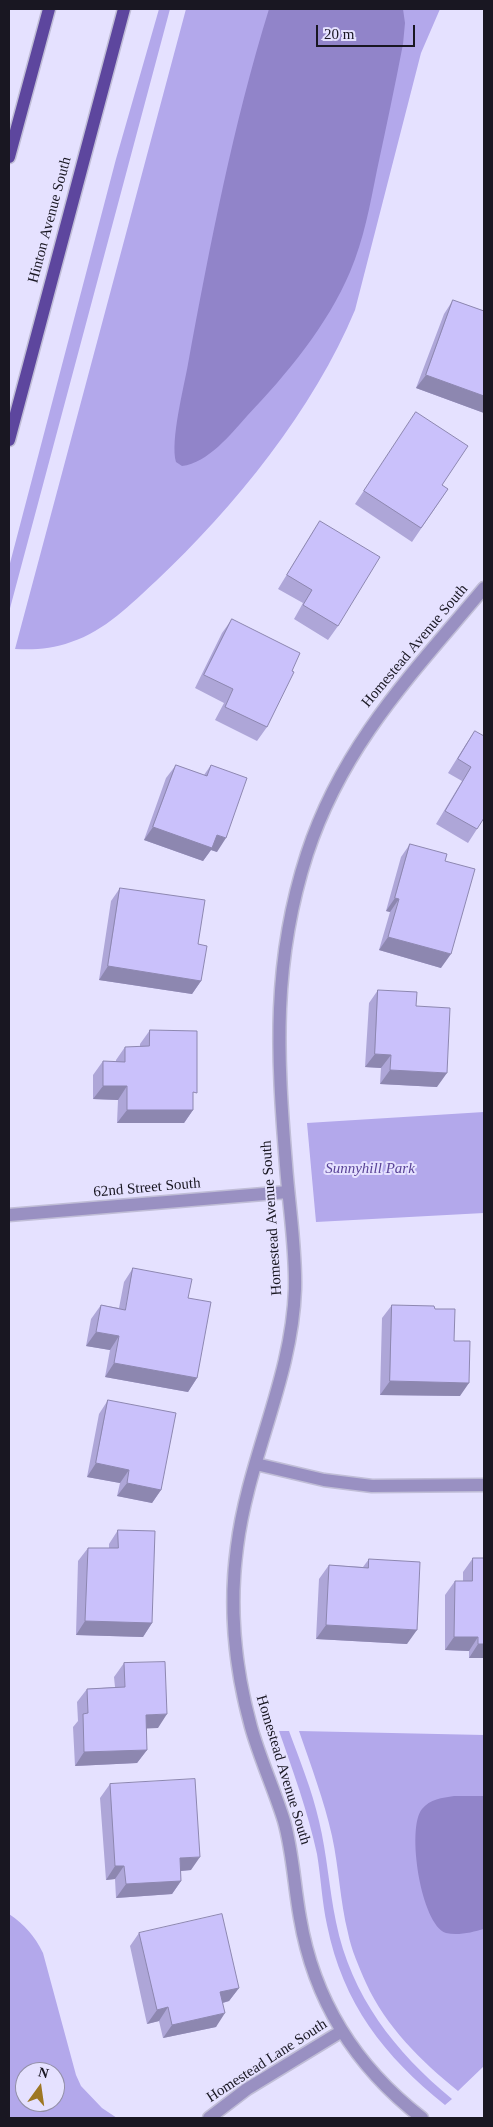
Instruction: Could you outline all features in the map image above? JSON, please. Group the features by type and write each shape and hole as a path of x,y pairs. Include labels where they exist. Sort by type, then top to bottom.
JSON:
{"main road":[{"path":"9,157 49,9"},
{"name":"Hinton Avenue South","path":"9,440 124,9"}],"street":[{"name":"Homestead Avenue South","path":"422,2118 373,2076 342,2031 318,1980 306,1946 300,1917 294,1865 287,1833 251,1726 239,1670 234,1615 235,1562 243,1510 282,1376 292,1322 295,1267 278,1049 278,1002 290,923 307,855 331,796 375,720 396,690 484,588"},
{"name":"62nd Street South","path":"9,1215 288,1192"},
{"path":"256,1464 324,1480 363,1485 484,1486"},
{"name":"Homestead Lane South","path":"209,2118 247,2090 342,2031"}],"green space":[{"path":"159,9 170,9 9,612 9,567 116,159"},
{"path":"186,9 440,9 421,53 355,310 318,384 295,420 214,522 156,581 117,616 95,631 64,644 43,649 15,649"},
{"name":"Sunnyhill Park","path":"484,1112 484,1213 316,1222 307,1123"},
{"path":"279,1731 289,1731 313,1798 322,1833 336,1922 352,1974 378,2021 394,2042 431,2081 452,2099 445,2105 403,2067 385,2047 355,2004 344,1980 334,1953 327,1925 313,1838 300,1792"},
{"path":"299,1731 484,1735 484,2066 458,2091 431,2068 394,2029 366,1983 349,1939 329,1823"},
{"path":"9,1914 29,1931 43,1953 76,2075 81,2086 102,2108 117,2118 9,2118"}],"shaded area":[{"path":"269,9 403,9 405,23 403,44 366,222 355,260 341,292 305,348 234,431 210,454 192,464 182,466 176,462 175,453 176,428 181,400 223,185 244,97"},
{"path":"454,1796 484,1796 484,1929 455,1934 446,1933 437,1926 429,1913 419,1875 415,1835 417,1819 425,1806 436,1800"}],"building":[{"path":"453,300 484,311 484,396 426,375"},
{"path":"416,412 468,446 442,485 448,489 421,528 364,491"},
{"path":"320,521 380,557 338,626 303,605 312,590 287,575"},
{"path":"232,619 300,653 292,671 294,672 267,727 225,707 233,689 204,675"},
{"path":"475,731 484,736 484,818 477,829 445,811 471,767 458,759"},
{"path":"176,765 207,776 211,765 247,778 226,838 217,835 212,848 153,827"},
{"path":"410,844 447,854 445,861 475,869 451,954 388,937 399,899 395,898"},
{"path":"120,888 205,900 198,944 207,946 201,981 108,966"},
{"path":"378,990 417,992 416,1006 450,1008 447,1073 390,1070 391,1055 375,1054"},
{"path":"150,1030 197,1031 197,1093 193,1092 193,1110 127,1110 127,1086 103,1086 103,1061 125,1062 125,1047 149,1046"},
{"path":"133,1268 192,1279 188,1298 211,1302 197,1378 114,1363 119,1336 96,1332 101,1305 125,1310"},
{"path":"392,1305 434,1306 435,1309 455,1309 454,1341 470,1341 469,1383 390,1381"},
{"path":"108,1400 176,1413 161,1490 127,1483 129,1470 96,1463"},
{"path":"118,1530 155,1531 152,1623 85,1621 88,1548 118,1548"},
{"path":"473,1558 484,1558 484,1644 478,1644 478,1637 454,1637 455,1581 472,1581"},
{"path":"369,1559 420,1562 417,1630 326,1625 329,1565 368,1568"},
{"path":"165,1662 167,1714 146,1715 147,1750 84,1752 83,1714 88,1713 87,1689 125,1687 124,1663"},
{"path":"195,1779 200,1857 180,1858 181,1881 126,1884 124,1866 115,1866 110,1784"},
{"path":"222,1914 239,1988 220,1992 225,2013 172,2025 168,2007 157,2010 139,1933"}]}
